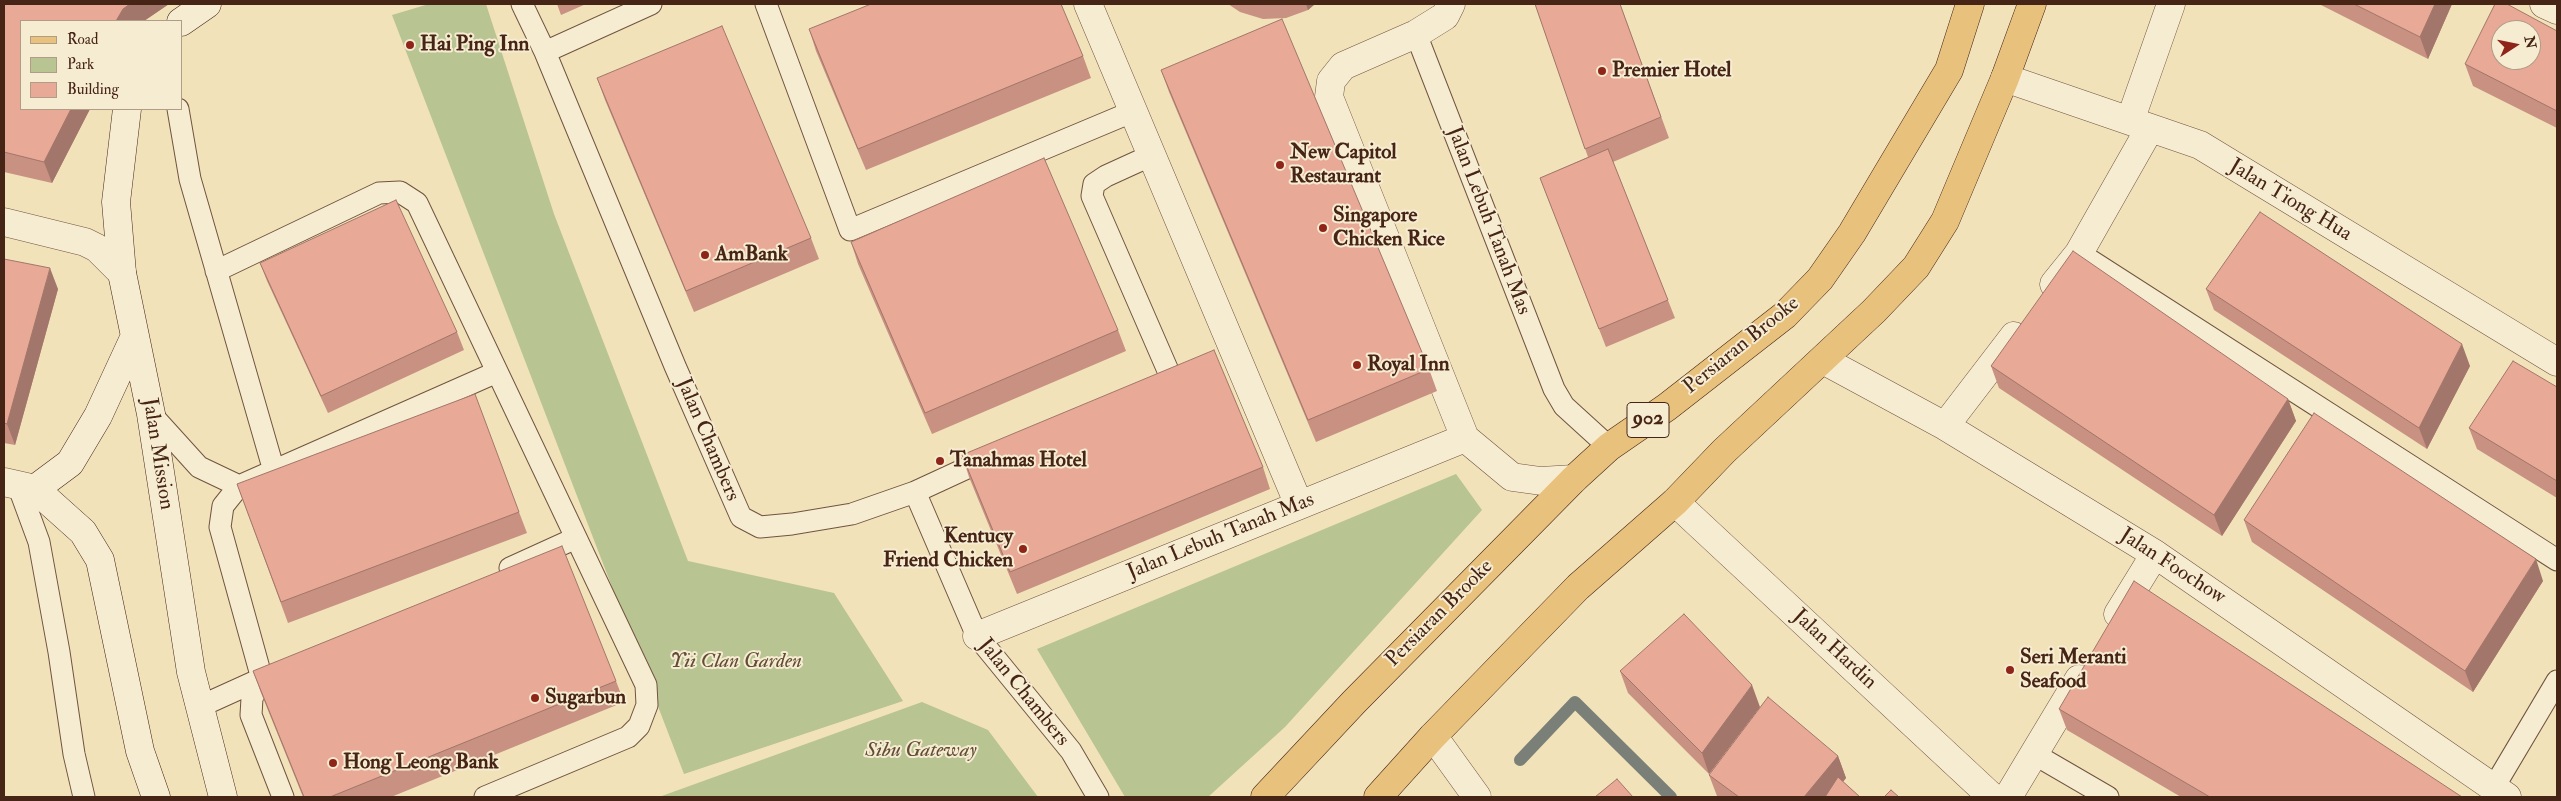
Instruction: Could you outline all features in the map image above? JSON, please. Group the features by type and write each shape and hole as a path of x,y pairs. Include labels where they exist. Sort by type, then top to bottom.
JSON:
{"main road":[{"name":"Persiaran Brooke","path":"1265,797 1354,702 1574,479 1608,447 1667,407 1753,340 1784,315 1820,279 1852,233 1949,70 1970,4"},
{"path":"1378,797 1433,736 1578,587 1675,502 1724,451 1823,360 1916,267 1945,221 2005,78 2032,4"}],"street":[{"path":"182,21 207,4"},
{"path":"1088,4 1152,155 1222,348 1299,505"},
{"path":"1451,4 1445,16 1416,34 1343,66 1331,81 1329,97 1465,438 1512,477 1542,481 1574,479"},
{"path":"1945,426 2079,253 2140,124 2171,4"},
{"path":"2544,4 2557,10"},
{"name":"Jalan Tiong Hua","path":"2005,78 2200,145 2557,362"},
{"name":"Jalan Mission","path":"127,110 116,202 122,273 151,414 191,672 223,797"},
{"path":"4,222 85,242 97,248 122,273"},
{"path":"19,485 70,464 98,416 135,336"},
{"name":"Jalan Foochow","path":"1823,360 1945,426 2155,554 2500,792"},
{"name":"Jalan Lebuh Tanah Mas","path":"977,636 1465,438"},
{"path":"19,485 82,532 100,560 140,751 156,797"},
{"name":"Jalan Hardin","path":"1675,502 1992,797"},
{"path":"2008,797 2155,554"},
{"path":"1433,736 1477,797"}],"lane":[{"name":"Jalan Chambers","path":"522,4 545,52 675,366 741,517 760,527 792,524 852,514 915,492 977,636 1070,751 1098,797"},
{"path":"545,52 651,4"},
{"path":"766,4 850,230 1134,111"},
{"name":"Jalan Lebuh Tanah Mas","path":"1416,34 1554,389 1564,406 1608,447"},
{"path":"178,110 190,179 274,470"},
{"path":"1152,155 1094,184 1092,196 1169,373"},
{"path":"216,271 379,193 400,192 417,203 646,685 647,705 639,726 628,737 485,797"},
{"path":"2079,253 2557,560"},
{"path":"271,674 220,527 224,506 238,486 497,372"},
{"path":"151,414 199,467 238,486"},
{"path":"915,492 1011,447"},
{"path":"19,485 39,542 59,652 74,754 84,797"},
{"path":"495,574 576,538"},
{"path":"201,706 271,674"},
{"path":"271,674 252,698 251,715 284,797"},
{"path":"2500,792 2557,681"},
{"path":"2034,754 2108,797"}],"green space":[{"name":"Yii Clan Garden","path":"429,4 486,4 554,214 688,561 834,593 903,701 684,774 392,15"},
{"path":"1456,474 1482,510 1285,727 1208,797 1125,797 1037,649"},
{"name":"Sibu Gateway","path":"922,702 988,730 1038,797 659,797"}],"building":[{"path":"4,4 130,4 123,9 117,20 20,20 20,110 70,110 44,162 4,152"},
{"path":"871,4 1061,4 1083,56 858,149 809,29"},
{"name":"Premier Hotel","path":"1535,4 1620,4 1661,117 1585,149"},
{"path":"2354,4 2435,4 2420,37"},
{"path":"2495,4 2507,4 2537,20 2491,20 2491,70 2541,70 2541,22 2557,31 2557,111 2465,64"},
{"path":"1282,19 1429,369 1308,420 1161,70"},
{"path":"722,26 811,238 686,291 597,78"},
{"path":"1608,149 1668,300 1599,329 1540,178"},
{"path":"1044,158 1118,330 925,413 851,242"},
{"path":"396,200 457,332 321,396 260,263"},
{"path":"2260,212 2462,344 2419,428 2206,289"},
{"path":"2073,251 2288,399 2214,515 1991,366"},
{"path":"4,259 50,268 7,424 4,423"},
{"path":"1214,350 1263,467 1010,572 962,455"},
{"path":"2513,361 2557,387 2557,481 2469,428"},
{"path":"475,394 519,512 281,602 237,484"},
{"path":"2314,413 2536,559 2465,671 2244,520"},
{"path":"562,546 616,681 330,797 304,797 253,671"},
{"path":"2134,581 2462,797 2210,797 2059,709"},
{"path":"1684,614 1752,685 1702,753 1620,671"},
{"path":"1768,697 1838,756 1804,797 1739,797 1709,775"},
{"path":"1838,777 1860,797 1825,797"},
{"path":"1617,779 1633,797 1595,797"},
{"path":"1891,790 1899,797 1884,797"}],"waterway":[{"path":"1520,760 1575,702 1671,797"}],"place":[{"name":"Hai Ping Inn","path":"410,45"},
{"name":"Premier Hotel","path":"1602,71"},
{"name":"New Capitol Restaurant","path":"1280,165"},
{"name":"Singapore Chicken Rice","path":"1323,228"},
{"name":"AmBank","path":"705,255"},
{"name":"Royal Inn","path":"1357,365"},
{"name":"Tanahmas Hotel","path":"940,461"},
{"name":"Kentucy Friend Chicken","path":"1023,549"},
{"name":"Seri Meranti Seafood","path":"2010,670"},
{"name":"Sugarbun","path":"535,698"},
{"name":"Hong Leong Bank","path":"333,763"}]}
